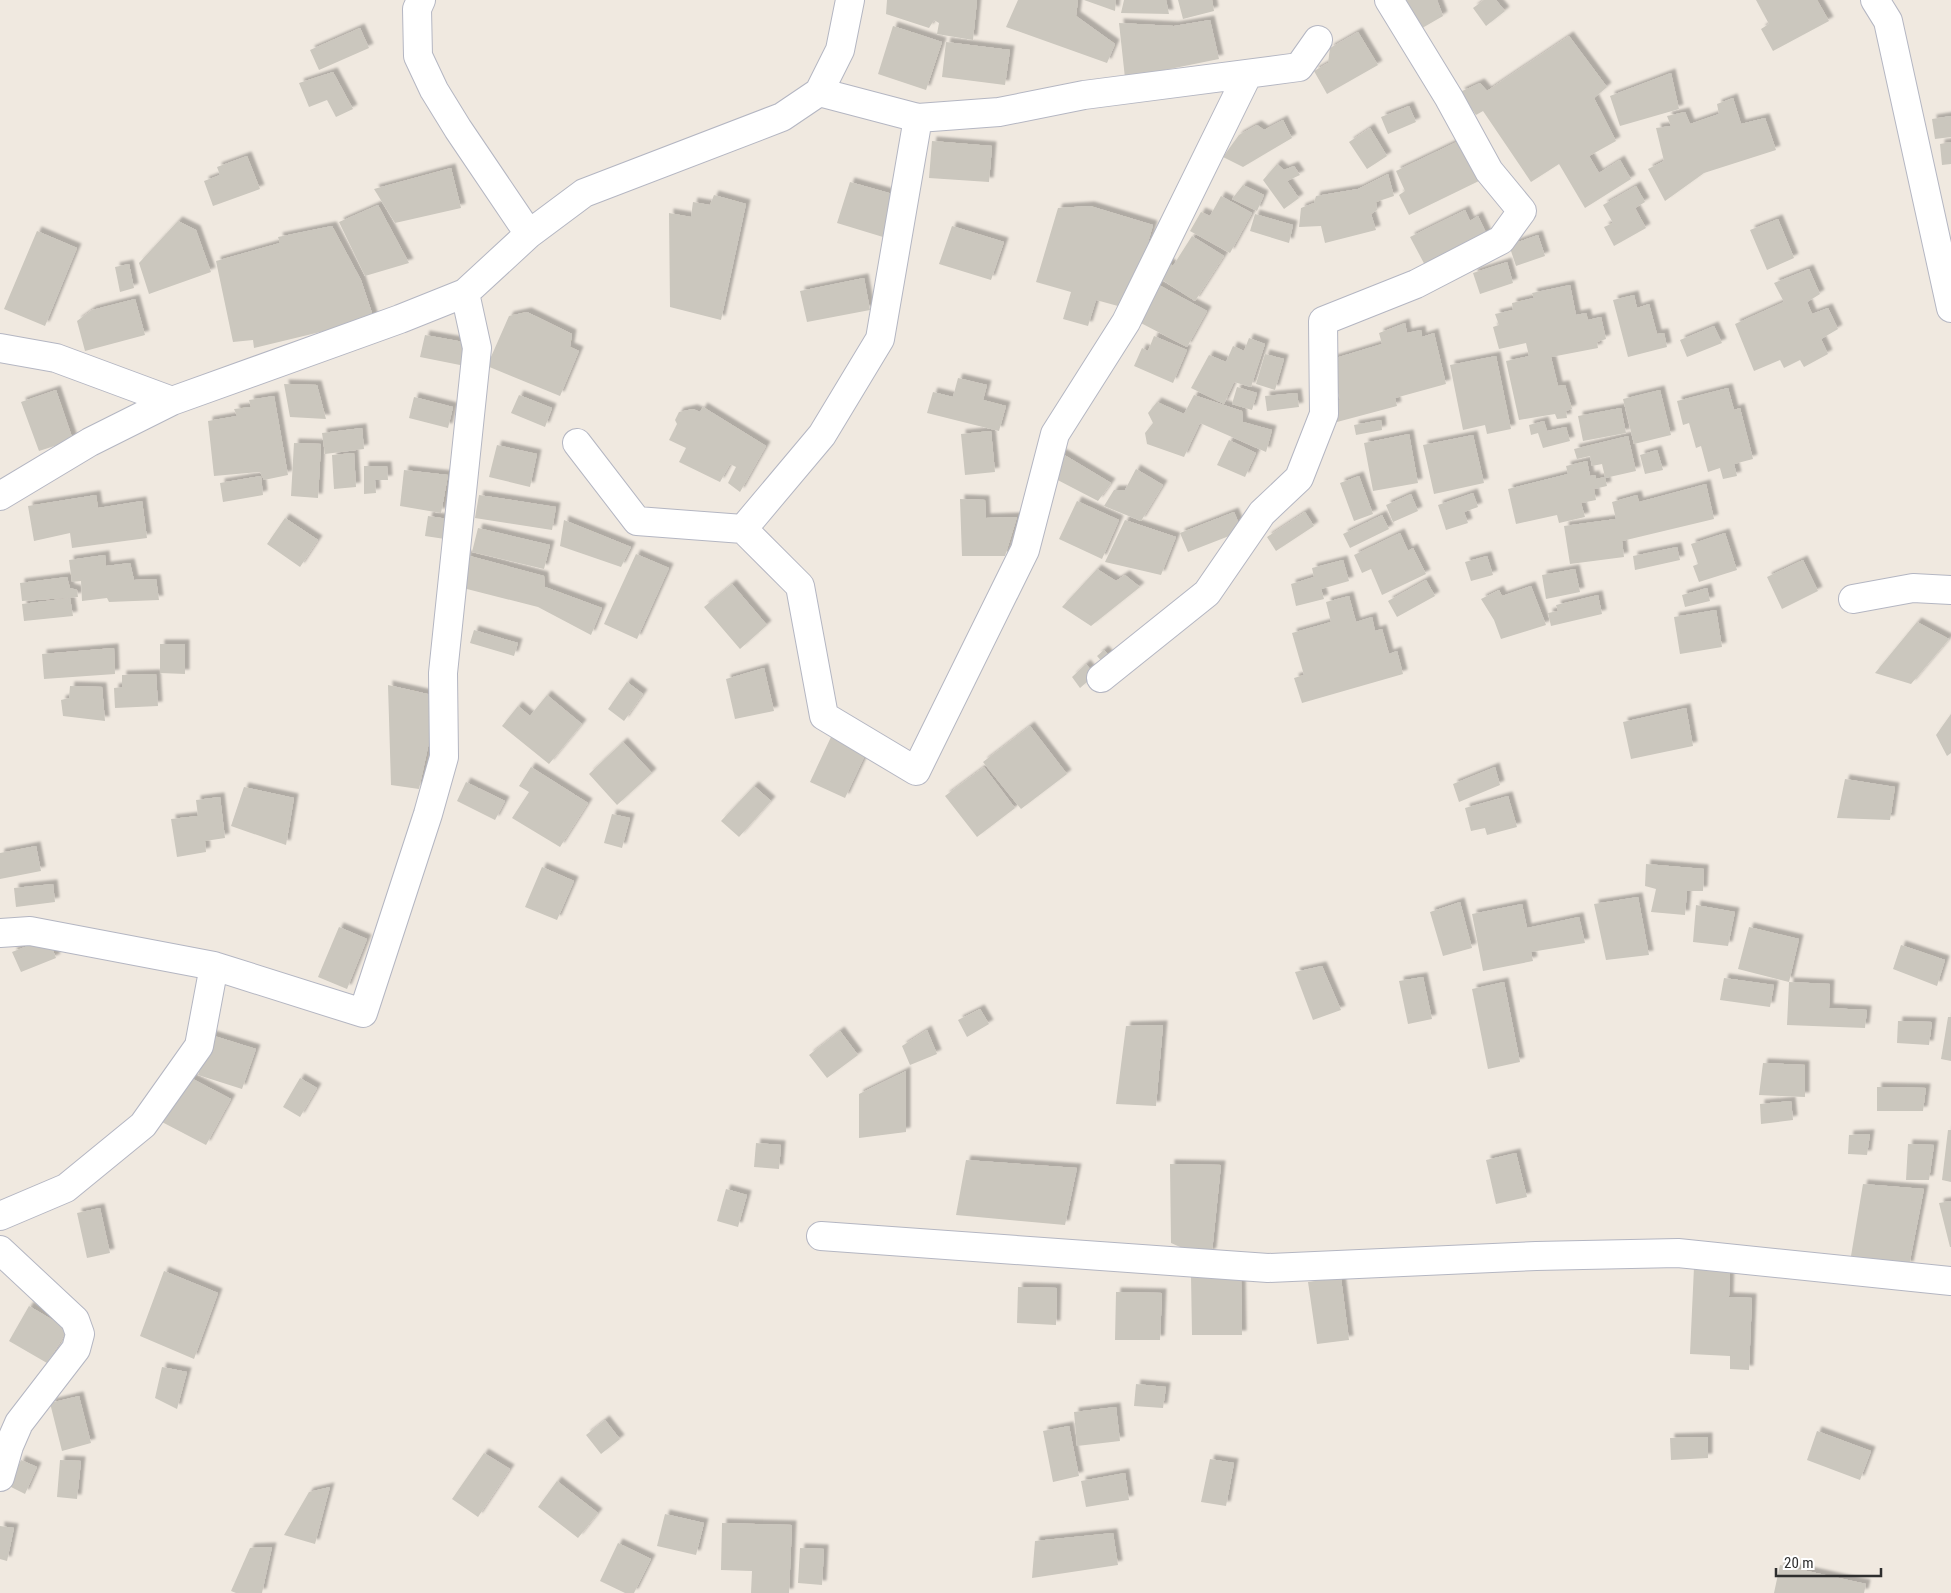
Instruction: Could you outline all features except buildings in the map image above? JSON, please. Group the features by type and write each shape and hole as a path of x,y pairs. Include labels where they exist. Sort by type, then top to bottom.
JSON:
{"street":[{"path":"421,0 417,9 418,56 422,65 434,90 458,130 529,234"},
{"path":"0,496 90,442 172,401 400,319 464,293 529,234 584,193 782,117 818,92 840,50 850,0"},
{"path":"1101,678 1206,593 1262,513 1299,478 1324,414 1323,321 1416,284 1501,240 1522,212 1489,171 1449,98 1389,0"},
{"path":"1876,0 1888,21 1951,308"},
{"path":"818,92 918,118 999,112 1084,95 1299,67 1318,40"},
{"path":"577,443 637,521 743,528 800,586 824,716 916,771 1026,550 1055,434 1126,322 1248,74"},
{"path":"743,528 822,435 880,340 918,118"},
{"path":"0,933 30,931 214,966 363,1013 428,814 444,757 443,673 477,348 464,293"},
{"path":"0,348 56,358 172,401"},
{"path":"1854,599 1913,588 1951,590"},
{"path":"0,1216 66,1188 143,1126 199,1046 214,966"},
{"path":"821,1236 1268,1268 1536,1256 1678,1252 1951,1281"},
{"path":"0,1250 75,1320 80,1334 76,1349 19,1422 9,1446 0,1478"}]}
